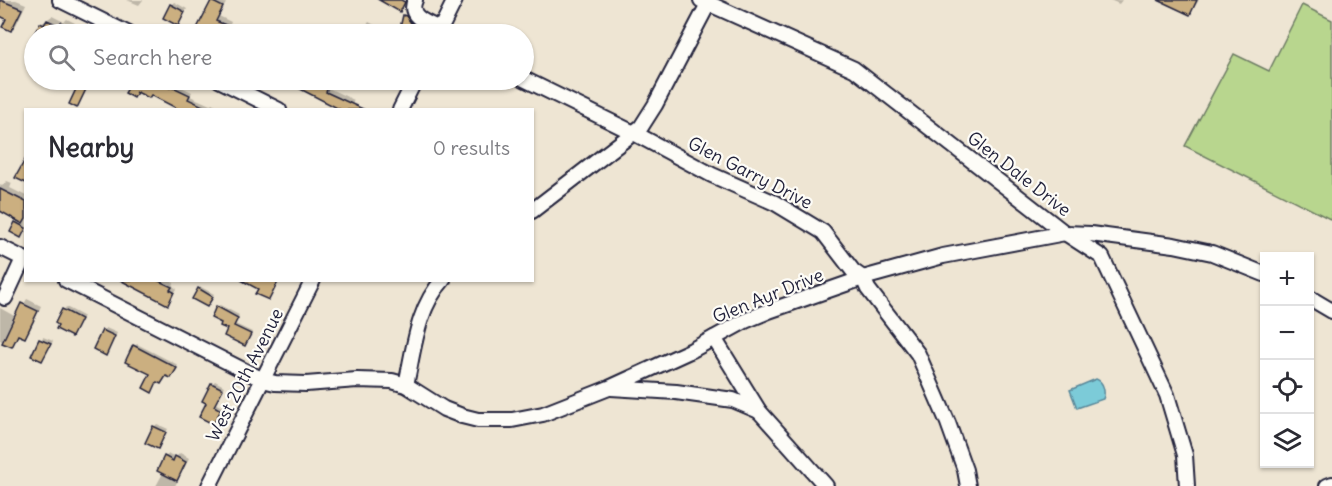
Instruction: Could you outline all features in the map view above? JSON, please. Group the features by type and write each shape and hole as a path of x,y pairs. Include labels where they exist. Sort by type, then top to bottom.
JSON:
{"street":[{"path":"60,0 109,24"},
{"path":"415,0 412,6 413,12 427,24"},
{"path":"443,24 455,0"},
{"path":"534,209 642,127 656,105 705,2"},
{"name":"Glen Dale Drive","path":"705,2 854,69 1065,233 1102,257 1167,395 1185,455 1187,486"},
{"name":"Glen Garry Drive","path":"534,85 634,133 712,175 775,203 823,232 853,271 863,278 868,288 918,354 948,423 965,470 968,486"},
{"path":"239,90 275,108"},
{"path":"401,108 410,90"},
{"name":"Glen Ayr Drive","path":"263,380 275,383 306,384 376,380 406,385 444,409 478,420 512,420 543,414 609,388 769,311 863,278 943,256 1065,233 1174,245 1212,254 1260,272"},
{"path":"0,247 24,260 5,298"},
{"path":"70,282 263,380"},
{"name":"West 20th Avenue","path":"209,486 312,282"},
{"path":"406,385 422,315 430,297 441,282"},
{"path":"1314,300 1332,311"},
{"path":"714,338 759,411 826,486"},
{"path":"609,388 675,392 733,400 759,411"},
{"path":"1327,486 1332,484"}],"green space":[{"path":"1302,5 1332,20 1332,220 1185,146 1234,54 1269,71"}],"water":[{"path":"1096,379 1103,387 1103,399 1077,408 1070,390"}],"building":[{"path":"0,0 22,9 11,31 2,27 6,19 0,16"},
{"path":"379,0 401,0 405,2 400,12"},
{"path":"1158,0 1197,0 1190,15"},
{"path":"211,1 223,7 216,21 223,24 199,24"},
{"path":"170,4 185,12 179,24 163,18"},
{"path":"403,15 411,23 411,24 401,24"},
{"path":"76,90 86,90 77,108 69,104"},
{"path":"127,90 179,90 190,95 188,99 207,108 176,108 151,95 149,98 137,92 134,98 125,93"},
{"path":"302,90 327,90 326,92 361,108 337,108"},
{"path":"24,162 24,182 15,178"},
{"path":"0,189 24,201 24,222 23,224 0,211"},
{"path":"15,222 24,227 21,238 10,232"},
{"path":"124,282 161,282 172,287 170,290 174,292 168,305"},
{"path":"245,282 278,282 269,300 255,294 258,289"},
{"path":"198,288 213,297 207,307 192,299"},
{"path":"21,303 38,311 25,338 18,335 12,347 2,343"},
{"path":"216,306 238,318 234,326 251,334 245,346 224,336 227,329 211,318"},
{"path":"62,309 81,319 72,337 56,329 58,325 55,323"},
{"path":"102,330 115,336 106,356 93,349"},
{"path":"39,339 51,344 42,361 31,356"},
{"path":"133,345 177,368 171,378 166,376 161,384 157,382 152,393 143,388 150,374 125,362"},
{"path":"211,383 223,389 214,406 221,410 213,424 199,417 206,403 202,401"},
{"path":"153,426 166,432 158,449 145,443"},
{"path":"164,456 173,461 175,456 186,462 177,481 157,471"}]}
